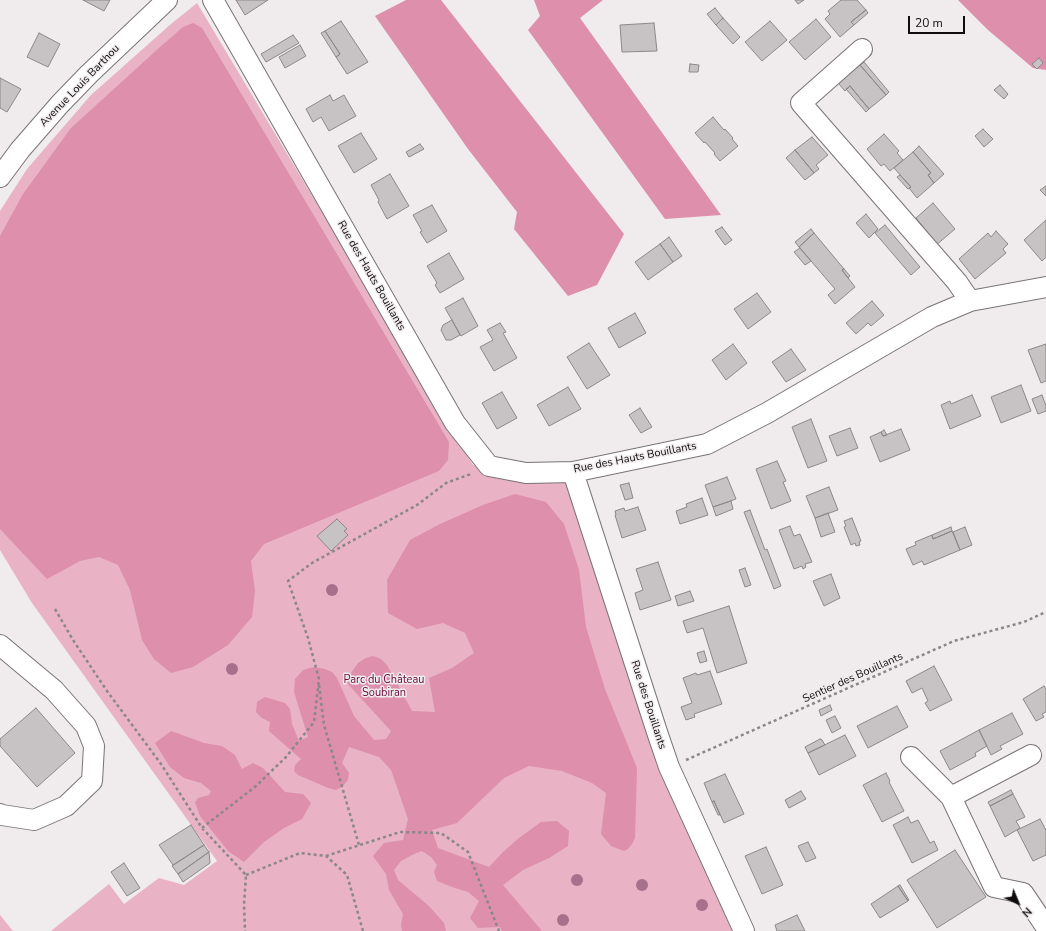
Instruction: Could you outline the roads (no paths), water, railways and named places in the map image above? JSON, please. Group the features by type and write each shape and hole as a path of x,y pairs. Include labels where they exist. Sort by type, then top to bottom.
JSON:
{"street":[{"name":"Avenue Louis Barthou","path":"0,178 20,150 60,104 89,74 167,0"},
{"name":"Rue des Hauts Bouillants","path":"213,0 455,423 489,466 526,473 573,472 707,444 767,413 932,317 970,301 1046,287"},
{"path":"862,49 801,103 957,282 970,301"},
{"name":"Rue des Bouillants","path":"573,472 669,767 744,931"},
{"path":"0,645 54,690 86,726 94,746 92,781 66,806 34,820 0,814"},
{"path":"950,796 1031,755"},
{"path":"911,758 950,796 994,887 1023,893 1046,927"}],"park label":[{"name":"Parc du Château Soubiran","path":"384,686"}]}
